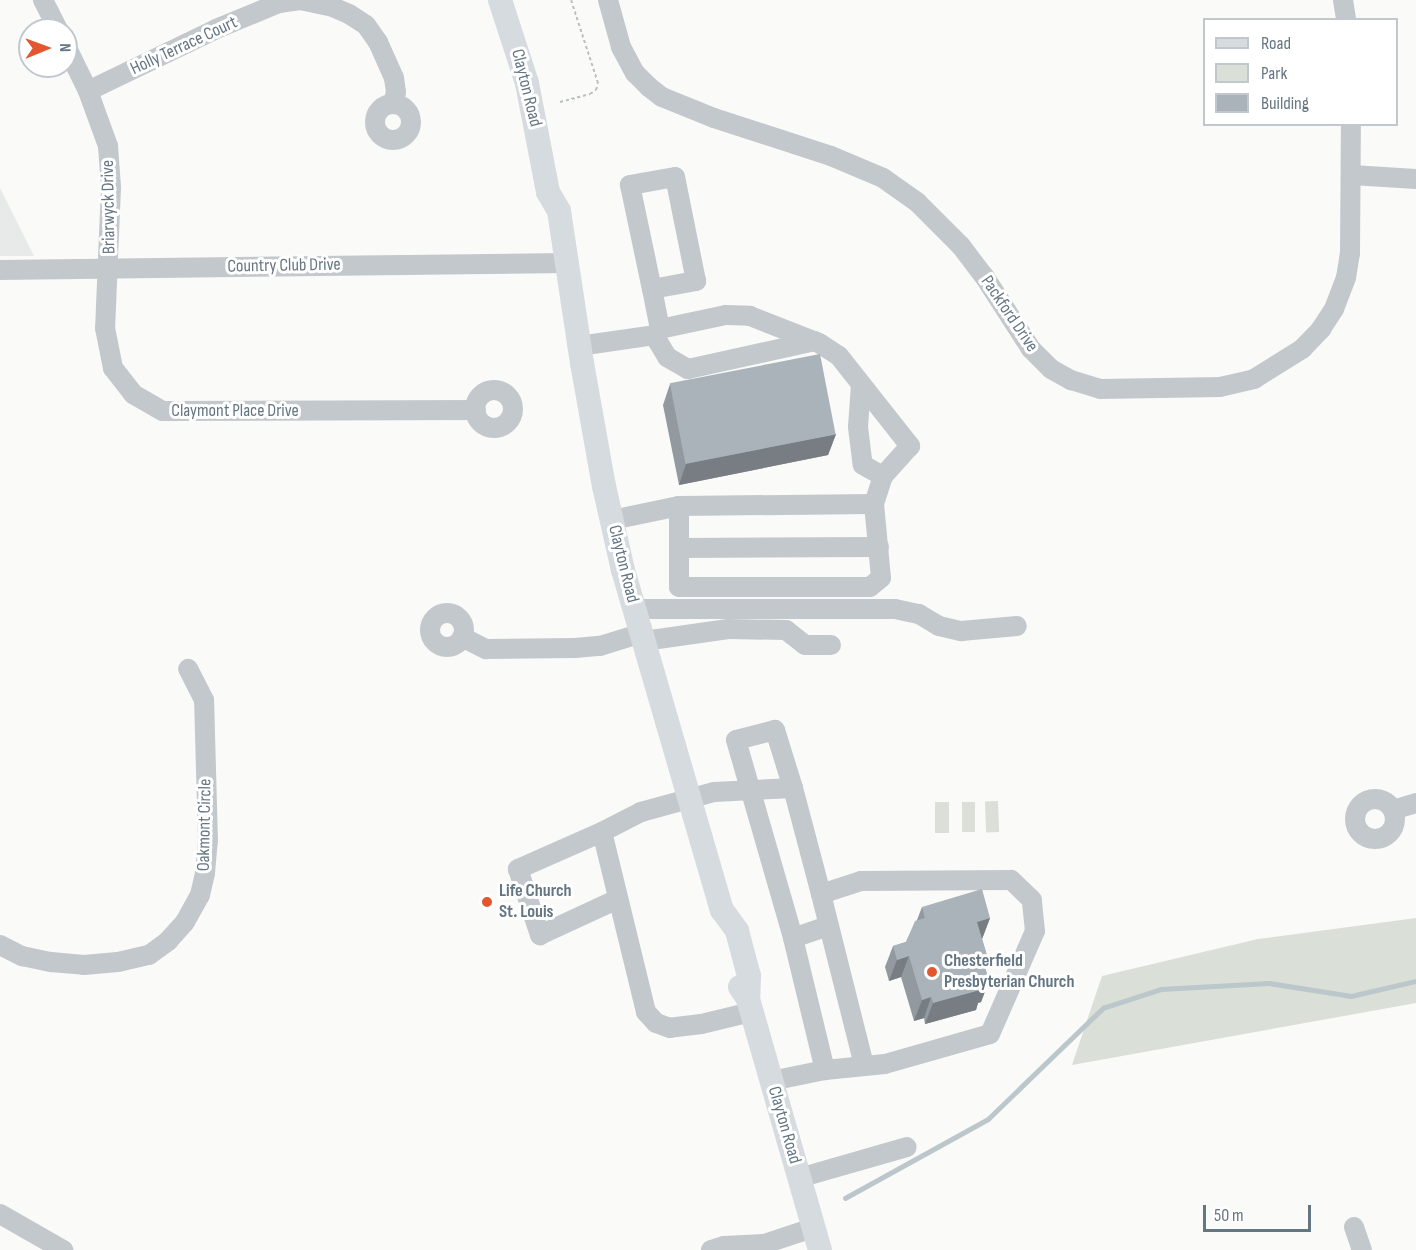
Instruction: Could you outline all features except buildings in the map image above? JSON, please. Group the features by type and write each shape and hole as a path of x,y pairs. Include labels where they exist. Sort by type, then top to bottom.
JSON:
{"main road":[{"name":"Clayton Road","path":"500,0 527,83 548,192 559,211 579,345 612,520 635,609 722,910 721,932 735,981 750,1005 817,1239"},
{"name":"Clayton Road","path":"517,0 535,54 548,108 563,190 559,211"}],"street":[{"path":"43,0 52,18"},
{"name":"Holly Terrace Court","path":"88,91 216,29 279,3 300,0 351,7 366,25 385,56 394,78 396,92 393,104"},
{"name":"Packford Drive","path":"608,0 621,47 635,73 648,87 662,97 714,118 831,156 883,178 917,202 955,238 984,276 1030,349 1044,362 1071,380 1100,389 1220,387 1254,379 1302,349 1321,329 1334,309 1346,278 1352,226 1351,126"},
{"path":"1344,0 1346,18"},
{"name":"Briarwyck Drive","path":"78,71 108,146 111,187 110,268"},
{"path":"1352,175 1416,179"},
{"path":"652,289 696,281 675,177 630,185 652,289 657,332 667,357 688,369 815,341"},
{"name":"Country Club Drive","path":"1,269 568,263"},
{"name":"Claymont Place Drive","path":"110,268 105,327 113,368 133,394 163,411 476,410"},
{"path":"579,345 657,332 726,315 750,316 815,341 839,356 910,446 883,476 874,504 881,578 870,587 679,587 679,507"},
{"path":"861,385 858,427 863,465 883,476"},
{"path":"612,520 679,507 874,504"},
{"path":"679,548 879,547"},
{"path":"635,609 895,609 919,614 939,626 961,632 1017,626"},
{"path":"462,637 486,649 575,648 600,646 643,637 728,629 786,630 805,645 831,645"},
{"name":"Oakmont Circle","path":"0,945 22,956 51,962 84,965 118,962 149,955 168,941 185,922 200,896 208,841 204,700 188,669"},
{"path":"825,1070 793,938 736,740 775,730 793,788 864,1065"},
{"path":"618,899 540,935 518,869 641,812 714,792 793,788"},
{"path":"1393,810 1416,802"},
{"path":"602,832 646,1012 656,1023 670,1028 701,1024 750,1005"},
{"path":"771,1081 825,1070 885,1064 990,1034 1035,931 1032,900 1011,880 861,880 821,894"},
{"path":"793,938 828,926"},
{"path":"799,1178 907,1147"},
{"path":"0,1214 63,1250"},
{"path":"1353,1227 1362,1250"},
{"path":"711,1250 724,1246 817,1239"}],"path":[{"path":"560,102 590,94 596,90 598,83 571,0"}],"shaded area":[{"path":"0,188 34,256 0,256"}],"green space":[{"path":"985,801 998,801 999,832 986,832"},
{"path":"935,802 949,802 949,833 935,833"},
{"path":"962,802 975,802 975,832 962,832"},
{"path":"1416,918 1416,1003 1072,1065 1102,976 1258,939"}],"waterway":[{"path":"845,1198 988,1119 1103,1008 1161,989 1269,983 1351,996 1416,981"}],"place":[{"name":"Life Church St. Louis","path":"487,902"},
{"name":"Chesterfield Presbyterian Church","path":"932,972"}]}
